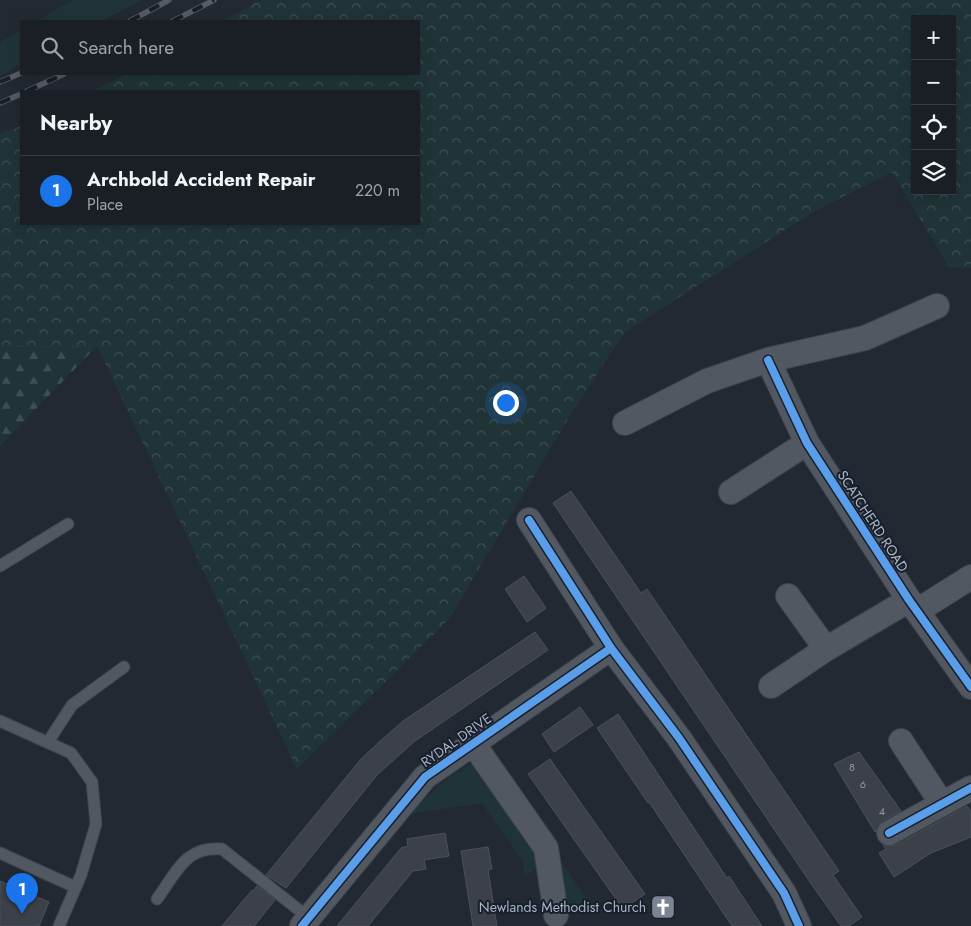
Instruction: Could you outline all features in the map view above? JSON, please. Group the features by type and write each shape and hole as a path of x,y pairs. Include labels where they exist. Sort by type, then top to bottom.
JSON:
{"street":[{"path":"625,423 706,382 768,360 865,338 937,306"},
{"name":"SCATCHERD ROAD","path":"768,360 807,443 913,605 971,687"},
{"path":"731,492 807,443"},
{"path":"529,520 611,648 715,790 784,893 799,926"},
{"path":"772,686 826,649 971,577"},
{"path":"788,596 826,649"},
{"name":"RYDAL DRIVE","path":"306,922 425,777 472,742 611,648"},
{"path":"900,741 942,804"},
{"path":"472,742 546,848 556,915"},
{"path":"889,833 971,788"}],"lane":[{"path":"0,566 68,524"},
{"path":"48,742 72,705 124,666"},
{"path":"0,721 71,753 92,782 96,824 76,888 59,926"},
{"path":"157,899 190,854 207,847 222,849 306,922"},
{"path":"0,853 76,888"}],"green space":[{"path":"73,0 142,0 104,20 38,20"},
{"path":"261,0 971,0 971,268 949,267 892,172 815,211 625,332 571,414 449,619 297,769 97,346 0,346 0,134 20,126 20,225 420,225 420,90 95,90 125,75 420,75 420,20 225,20"},
{"path":"20,31 20,65 0,76 0,42"},
{"path":"0,346 97,346 0,446"},
{"path":"468,765 475,765 537,854 538,868 525,876 522,860 482,803 409,814 438,786"},
{"path":"557,856 594,909 569,912"}],"building":[{"path":"571,491 641,593 647,589 839,871 833,875 862,917 849,926 841,926 814,888 553,503"},
{"path":"524,576 546,608 527,622 505,589"},
{"path":"535,632 548,650 415,741 377,775 286,888 266,875 361,759 378,743 403,721"},
{"path":"580,707 593,725 554,752 542,734"},
{"path":"618,714 727,878 729,876 762,926 732,926 597,728"},
{"path":"859,752 901,811 882,821 875,832 834,764"},
{"path":"550,759 645,894 623,909 528,774"},
{"path":"967,806 971,811 971,837 931,853 894,877 879,853 886,849 883,845 896,845"},
{"path":"445,833 449,856 424,860 426,869 413,871 368,926 337,926 401,848 408,846 407,839"},
{"path":"488,847 492,869 488,870 497,926 473,926 461,851"},
{"path":"0,881 49,902 39,926 0,926"},
{"path":"257,886 275,900 254,926 222,926 252,890"}],"railway":[{"path":"132,20 169,0"},
{"path":"175,20 214,0"},
{"path":"0,82 20,73"},
{"path":"29,90 62,75"},
{"path":"0,103 20,94"}],"cycle path":[{"path":"768,360 807,443 909,600 971,687"},
{"path":"529,520 611,648 679,738 784,893 799,926"},
{"path":"302,926 425,777 611,648"},
{"path":"889,833 971,788"}],"place":[{"name":"Newlands Methodist Church","path":"663,907"},
{"name":"Archbold Accident Repair","path":"22,914"}]}
